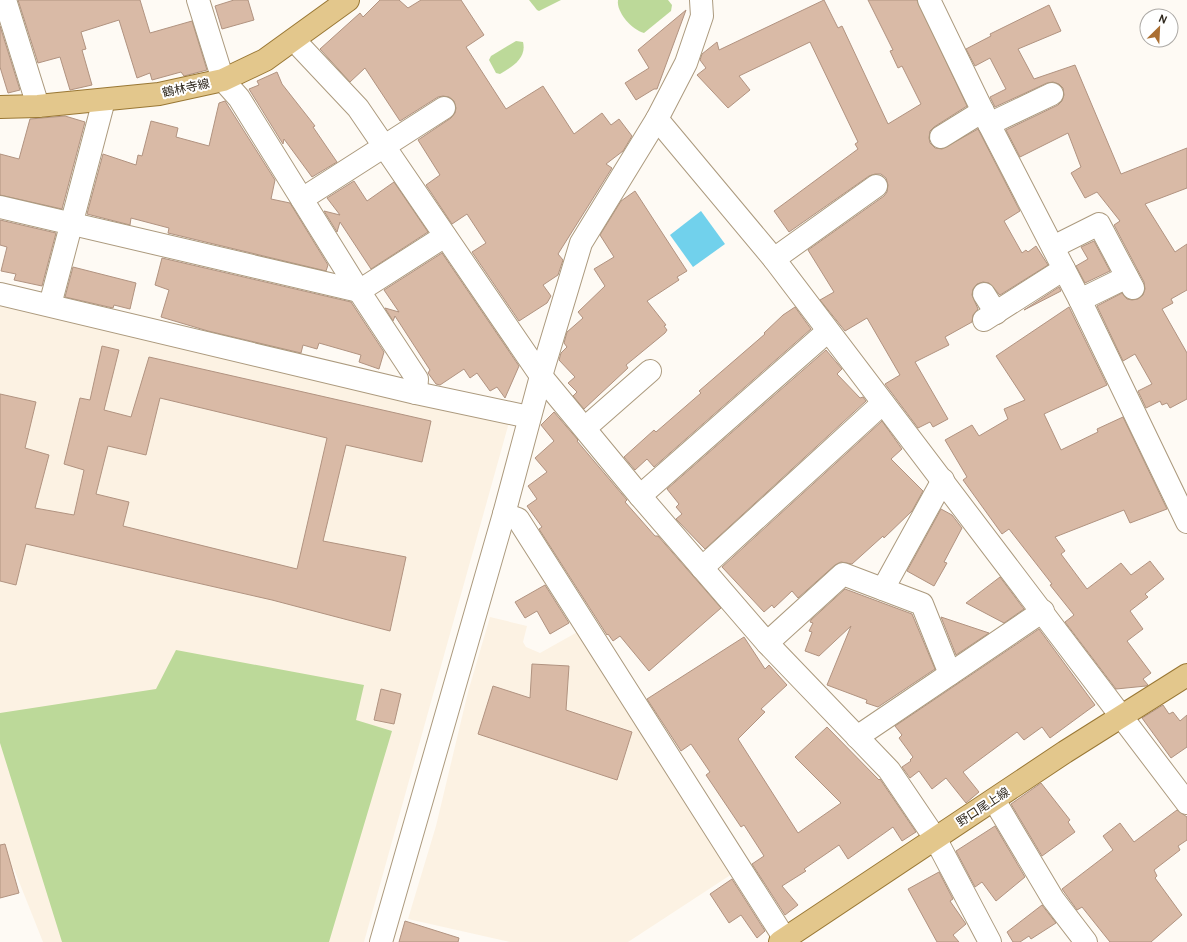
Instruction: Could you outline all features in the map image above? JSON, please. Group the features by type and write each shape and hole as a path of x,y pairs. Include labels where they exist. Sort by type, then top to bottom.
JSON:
{"main road":[{"name":"鶴林寺線","path":"0,107 38,106 159,94 223,80 265,60 348,0"},
{"name":"野口尾上線","path":"782,940 1120,716 1187,675"}],"street":[{"path":"5,0 38,106"},
{"path":"198,0 223,80 239,98 359,291 417,379 416,393"},
{"path":"381,942 504,514 541,376 581,243 657,119 686,63 702,16 701,0"},
{"path":"929,0 986,118 1080,300 1187,522"},
{"path":"294,40 358,108 541,376 640,496 767,644 889,770 935,838 990,942"},
{"path":"941,137 986,118 1052,94"},
{"path":"50,305 104,100"},
{"path":"302,200 444,108"},
{"path":"657,119 774,259 1043,611 1120,716 1187,803"},
{"path":"774,259 876,186"},
{"path":"0,207 359,291 444,236"},
{"path":"1054,248 1099,224 1130,282 1080,300"},
{"path":"984,294 990,316 1064,269"},
{"path":"0,294 416,393 529,418"},
{"path":"640,496 828,331"},
{"path":"585,428 650,371"},
{"path":"702,568 883,403"},
{"path":"883,589 943,480"},
{"path":"504,514 518,519 782,940"},
{"path":"767,644 843,574 922,604 950,674"},
{"path":"857,737 1043,611"},
{"path":"994,800 1053,899 1086,942"}],"shaded area":[{"path":"0,300 507,423 508,426 364,942 43,942 14,869 0,872"},
{"path":"490,617 527,626 523,642 526,647 540,653 581,630 732,874 628,942 510,942 408,919 436,826 468,692"}],"green space":[{"path":"529,0 561,0 539,11"},
{"path":"618,0 668,0 672,5 671,11 644,33 630,24 622,15 618,5"},
{"path":"516,41 523,42 524,48 521,57 514,65 505,71 500,74 496,73 489,60 491,56"},
{"path":"176,650 364,685 356,720 392,731 329,942 62,942 0,743 0,713 156,689"}],"water":[{"path":"701,211 725,244 693,267 670,235"}],"building":[{"path":"18,0 140,0 150,33 192,21 207,70 184,76 181,72 152,80 150,73 137,78 119,20 81,32 86,49 82,50 92,85 70,90 60,57 38,63"},
{"path":"234,0 248,0 254,20 222,29 215,6"},
{"path":"380,0 399,0 408,8 421,0 461,0 484,35 466,47 506,109 543,86 574,134 602,113 611,125 619,119 632,136 623,151 606,164 612,168 558,254 563,260 558,275 543,285 551,296 547,303 519,321 472,252 486,243 467,214 452,224 426,185 440,175 418,140 451,118 455,113 456,108 454,101 449,97 438,97 400,121 365,68 350,82 320,49 360,13 363,17"},
{"path":"824,0 838,28 842,26 888,124 921,104 902,66 898,68 890,51 893,50 868,0 917,0 967,106 930,131 930,143 935,148 942,149 978,129 1020,211 1004,221 1022,253 1026,250 1028,252 1036,246 1048,265 1000,295 989,283 983,282 977,284 973,289 972,295 978,309 973,315 972,322 945,337 949,345 915,362 948,419 933,427 930,422 918,428 885,384 900,375 867,318 845,331 820,300 834,292 808,250 884,196 887,192 888,185 886,178 881,174 869,176 789,232 774,211 858,149 855,144 858,142 810,42 739,76 750,90 728,108 697,75 706,68 700,60 702,54 717,42 719,50"},
{"path":"1049,5 1061,31 1018,49 1034,79 1075,65 1121,174 1187,148 1187,188 1145,204 1175,252 1187,244 1187,290 1171,299 1173,303 1162,309 1187,353 1187,399 1170,408 1167,403 1162,405 1160,401 1146,408 1138,391 1152,384 1135,354 1123,361 1097,306 1122,293 1127,299 1138,299 1143,295 1145,289 1144,282 1114,225 1120,221 1097,192 1085,198 1071,173 1081,167 1068,133 1020,157 1006,130 1058,105 1062,101 1064,95 1063,88 1059,84 1053,82 1047,83 995,107 990,97 1006,89 990,58 975,66 966,49 991,36 990,34"},
{"path":"686,10 657,89 654,89 636,100 625,83 649,68 638,50"},
{"path":"0,26 20,90 8,93 0,67"},
{"path":"277,72 282,84 315,126 313,127 337,162 312,177 284,139 283,144 249,89 259,85 257,81"},
{"path":"225,101 275,180 271,199 290,203 328,265 326,271 168,233 169,228 131,218 130,225 87,214 103,154 136,165 138,155 142,156 151,121 178,128 176,137 209,146 219,103"},
{"path":"65,116 85,122 62,209 0,195 0,154 19,159 30,119"},
{"path":"354,181 367,201 394,182 428,232 371,269 340,222 337,232 324,211 340,215 327,198"},
{"path":"635,191 687,271 677,277 679,280 647,301 666,325 664,326 667,330 665,333 626,365 628,368 584,409 573,396 577,392 568,383 575,377 559,360 561,353 567,347 564,343 567,332 583,318 578,312 605,286 594,269 614,257 600,235 621,201"},
{"path":"0,220 56,233 42,286 14,280 16,274 1,271 7,247 0,245"},
{"path":"1094,241 1110,271 1085,283 1076,266 1088,259 1081,247"},
{"path":"442,253 519,366 505,398 497,387 490,391 477,373 470,378 464,369 440,385 436,384 428,373 430,370 395,316 393,321 385,308 399,312 384,290"},
{"path":"162,258 351,302 384,352 379,369 359,362 361,355 319,343 317,349 303,345 301,353 208,331 161,317 169,290 155,285"},
{"path":"73,267 136,283 130,309 114,305 113,308 65,297"},
{"path":"1059,287 1061,291 1024,310"},
{"path":"795,307 811,329 654,467 647,459 635,470 624,457 654,430 656,432 701,393 699,391 765,334 764,333 783,315"},
{"path":"1069,307 1107,385 1044,414 1061,450 1098,432 1097,429 1123,417 1167,509 1130,523 1124,510 1055,537 1065,551 1061,554 1087,589 1121,563 1131,575 1150,561 1164,579 1145,594 1148,597 1130,611 1143,629 1127,641 1151,673 1143,679 1148,685 1146,686 1116,689 1065,622 1074,615 1050,585 1052,584 1009,529 1002,534 963,480 967,477 945,440 972,425 979,436 1008,419 1004,409 1025,400 996,356"},
{"path":"102,346 119,350 104,410 131,417 149,357 431,421 422,462 346,445 323,541 406,557 390,631 272,600 26,544 16,585 0,581 0,394 36,402 25,448 49,455 35,508 74,515 84,470 64,464 80,398 90,400","holes":["160,398 327,438 297,569 123,526 129,502 96,494 108,446 146,455"]},
{"path":"826,350 842,369 837,374 860,398 863,397 866,401 705,549 676,519 682,514 676,507 679,504 667,489"},
{"path":"554,412 627,500 625,502 655,536 658,536 721,608 649,671 620,636 613,641 608,634 607,635 539,529 542,527 527,506 537,499 528,486 547,472 535,458 554,441 541,425"},
{"path":"882,421 902,449 891,459 923,491 912,511 884,538 883,536 852,564 841,562 835,565 798,598 792,591 774,608 772,605 764,612 722,567"},
{"path":"941,509 952,515 962,528 944,562 947,563 934,586 907,571"},
{"path":"1000,577 1024,609 1004,623 966,603"},
{"path":"545,585 569,623 550,634 537,611 525,618 515,602"},
{"path":"845,589 912,614 935,669 878,707 866,703 867,700 827,685 851,626 819,656 805,651 812,632 809,631 813,623 810,622 811,620"},
{"path":"941,617 989,633 956,655"},
{"path":"1039,629 1095,705 1050,738 1042,727 1024,740 1017,732 963,772 979,792 966,803 946,778 932,789 919,771 910,778 902,767 911,761 910,760 913,757 899,738 902,735 895,726"},
{"path":"744,637 765,669 769,665 787,685 761,709 765,712 738,739 798,833 841,803 795,757 827,727 879,780 880,779 916,832 902,841 893,827 848,859 839,845 804,869 806,871 782,886 798,905 785,915 752,864 764,856 744,825 741,827 706,775 710,772 691,744 681,751 647,699"},
{"path":"532,664 569,666 566,710 632,732 617,780 478,734 493,686 530,698"},
{"path":"381,689 401,694 394,724 374,720"},
{"path":"1163,705 1169,714 1173,712 1180,721 1187,715 1187,747 1171,758 1142,718"},
{"path":"1041,783 1070,820 1068,822 1075,832 1042,856 1011,804"},
{"path":"1177,810 1187,817 1187,840 1178,846 1180,850 1154,870 1157,876 1155,878 1182,915 1151,942 1110,942 1082,907 1077,910 1062,889 1113,850 1103,836 1120,823 1134,842"},
{"path":"995,826 1025,877 996,901 982,882 975,887 956,851"},
{"path":"5,844 19,893 0,898 0,845"},
{"path":"939,872 953,899 950,901 966,924 953,935 959,942 937,942 908,889"},
{"path":"732,879 765,931 757,938 741,915 729,923 710,894"},
{"path":"1042,905 1056,923 1031,939 1029,936 1020,942 1013,942 1007,932"},
{"path":"405,921 459,938 458,942 399,942"}]}
